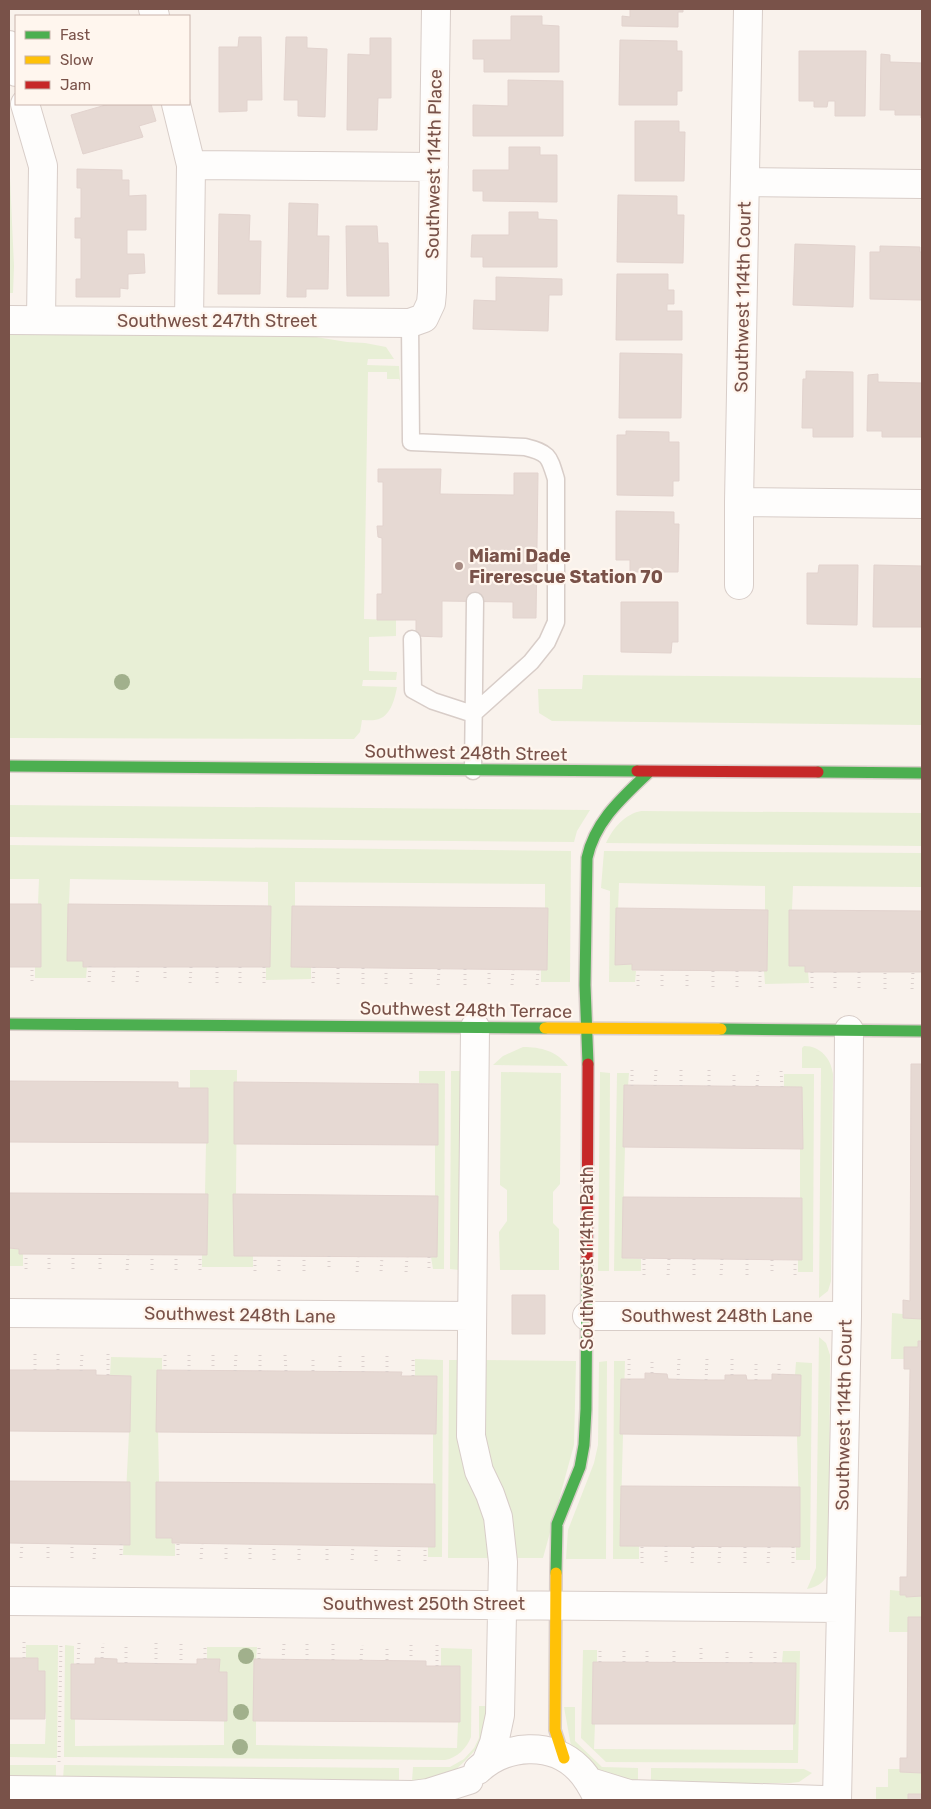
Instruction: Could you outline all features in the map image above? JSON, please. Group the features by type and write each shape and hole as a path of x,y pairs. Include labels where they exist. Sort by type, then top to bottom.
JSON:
{"street":[{"name":"Southwest 114th Place","path":"417,320 431,303 432,292 436,9"},
{"name":"Southwest 114th Court","path":"739,585 748,9"},
{"path":"9,45 15,68"},
{"path":"25,105 43,166 40,320"},
{"path":"176,105 191,165 189,321"},
{"path":"191,165 434,167"},
{"path":"746,182 922,184"},
{"name":"Southwest 247th Street","path":"9,320 417,320"},
{"path":"739,502 922,504"},
{"name":"Southwest 248th Street","path":"9,766 922,773"},
{"name":"Southwest 114th Path","path":"564,1758 555,1730 554,1705 556,1528 558,1519 576,1479 583,1450 586,1405 585,985 588,854 596,831 605,818 648,772"},
{"name":"Southwest 248th Terrace","path":"9,1024 922,1031"},
{"path":"471,1781 494,1743 500,1715 503,1562 500,1527 490,1494 478,1466 471,1436 475,1027"},
{"name":"Southwest 114th Court","path":"837,1800 847,1316 849,1030"},
{"name":"Southwest 248th Lane","path":"9,1312 471,1316"},
{"name":"Southwest 248th Lane","path":"587,1316 847,1316"},
{"name":"Southwest 250th Street","path":"9,1601 840,1608"},
{"path":"9,1790 428,1793 471,1781 499,1755 515,1750 531,1749 548,1752 564,1758 579,1769 594,1791 629,1794 823,1800"}],"lane":[{"path":"417,320 411,442 525,447 533,449 542,452 550,459 556,479 556,622 547,642 531,662 473,714"},
{"path":"473,771 475,602"},
{"path":"412,639 414,690 433,701 473,714"}],"path":[{"path":"89,982 90,966"},
{"path":"137,982 138,966"},
{"path":"164,966 165,982"},
{"path":"32,967 32,981"},
{"path":"113,982 114,967"},
{"path":"190,983 191,967"},
{"path":"216,983 217,967"},
{"path":"240,967 240,983"},
{"path":"264,967 264,983"},
{"path":"313,983 314,967"},
{"path":"338,968 338,984"},
{"path":"362,984 363,968"},
{"path":"386,968 386,984"},
{"path":"411,968 411,984"},
{"path":"438,984 439,969"},
{"path":"465,970 465,984"},
{"path":"489,970 489,984"},
{"path":"512,985 513,970"},
{"path":"537,985 538,970"},
{"path":"662,970 662,986"},
{"path":"638,971 638,986"},
{"path":"687,971 687,986"},
{"path":"713,971 713,986"},
{"path":"737,971 737,987"},
{"path":"760,971 760,987"},
{"path":"812,972 812,988"},
{"path":"835,988 836,972"},
{"path":"859,988 860,972"},
{"path":"885,972 885,989"},
{"path":"912,972 912,989"},
{"path":"632,1070 632,1086"},
{"path":"655,1086 656,1070"},
{"path":"681,1070 681,1086"},
{"path":"709,1070 709,1086"},
{"path":"734,1071 734,1086"},
{"path":"757,1086 758,1071"},
{"path":"782,1071 782,1087"},
{"path":"26,1254 26,1269"},
{"path":"49,1270 50,1255"},
{"path":"73,1255 73,1269"},
{"path":"100,1255 100,1269"},
{"path":"127,1270 128,1255"},
{"path":"152,1255 152,1270"},
{"path":"176,1255 176,1270"},
{"path":"200,1255 200,1270"},
{"path":"255,1256 255,1271"},
{"path":"279,1256 279,1271"},
{"path":"304,1256 304,1271"},
{"path":"329,1256 329,1271"},
{"path":"358,1257 358,1272"},
{"path":"382,1257 382,1272"},
{"path":"406,1272 407,1257"},
{"path":"429,1257 429,1272"},
{"path":"668,1275 669,1258"},
{"path":"644,1259 644,1275"},
{"path":"694,1259 694,1275"},
{"path":"721,1275 722,1260"},
{"path":"747,1260 747,1275"},
{"path":"772,1260 772,1276"},
{"path":"795,1260 795,1275"},
{"path":"35,1354 35,1370"},
{"path":"58,1354 58,1370"},
{"path":"81,1370 82,1354"},
{"path":"108,1354 108,1375"},
{"path":"165,1354 165,1370"},
{"path":"189,1355 189,1370"},
{"path":"213,1355 213,1370"},
{"path":"235,1371 236,1355"},
{"path":"260,1355 260,1371"},
{"path":"285,1355 286,1371"},
{"path":"313,1356 313,1371"},
{"path":"340,1356 340,1372"},
{"path":"363,1356 363,1372"},
{"path":"387,1356 387,1372"},
{"path":"413,1356 413,1376"},
{"path":"629,1359 629,1380"},
{"path":"652,1359 652,1373"},
{"path":"678,1380 679,1359"},
{"path":"706,1380 707,1359"},
{"path":"732,1359 732,1375"},
{"path":"756,1360 756,1380"},
{"path":"779,1375 780,1360"},
{"path":"22,1543 22,1558"},
{"path":"48,1543 48,1558"},
{"path":"72,1544 72,1558"},
{"path":"94,1544 94,1559"},
{"path":"121,1544 121,1559"},
{"path":"178,1544 178,1559"},
{"path":"201,1559 202,1544"},
{"path":"226,1544 226,1560"},
{"path":"250,1544 250,1560"},
{"path":"274,1545 274,1560"},
{"path":"298,1560 299,1545"},
{"path":"327,1560 328,1546"},
{"path":"352,1560 353,1546"},
{"path":"376,1546 376,1561"},
{"path":"399,1546 399,1561"},
{"path":"642,1546 642,1562"},
{"path":"666,1546 666,1562"},
{"path":"692,1563 693,1546"},
{"path":"719,1563 720,1546"},
{"path":"425,1561 426,1547"},
{"path":"745,1547 745,1563"},
{"path":"768,1563 769,1547"},
{"path":"793,1547 793,1563"},
{"path":"24,1642 24,1658"},
{"path":"59,1770 61,1642"},
{"path":"78,1664 79,1643"},
{"path":"102,1658 103,1643"},
{"path":"126,1643 126,1664"},
{"path":"156,1643 156,1664"},
{"path":"181,1644 181,1664"},
{"path":"205,1644 205,1659"},
{"path":"259,1644 259,1659"},
{"path":"284,1644 284,1660"},
{"path":"307,1644 307,1660"},
{"path":"333,1644 333,1660"},
{"path":"361,1660 362,1645"},
{"path":"387,1645 387,1660"},
{"path":"411,1645 411,1660"},
{"path":"437,1645 437,1666"},
{"path":"600,1647 600,1662"},
{"path":"624,1647 624,1662"},
{"path":"647,1647 647,1662"},
{"path":"674,1648 674,1662"},
{"path":"701,1648 701,1663"},
{"path":"727,1648 727,1663"},
{"path":"751,1648 751,1663"},
{"path":"775,1648 775,1662"}],"green space":[{"path":"9,156 14,266 13,293 9,293"},
{"path":"9,328 291,333 386,347 394,359 368,359 367,365 399,366 400,381 399,379 387,379 387,372 368,372 364,619 396,620 396,636 369,637 369,671 397,672 396,680 363,680 362,686 397,687 394,701 387,714 377,720 362,720 360,732 354,739 9,738"},
{"path":"583,675 922,678 922,725 552,721 539,713 538,689 582,689"},
{"path":"9,805 590,810 577,831 574,842 9,837"},
{"path":"641,811 922,813 922,846 606,843 620,822 630,815"},
{"path":"9,845 571,851 570,982 541,982 541,970 547,970 548,908 545,908 545,884 295,882 295,906 292,906 291,967 311,967 311,979 266,980 266,967 270,967 271,906 268,906 268,882 70,879 67,961 83,961 83,966 87,966 86,978 35,978 35,967 41,966 41,904 38,904 39,879 9,879"},
{"path":"604,851 922,853 922,887 793,886 792,910 789,910 789,965 805,966 805,972 808,972 809,983 765,984 764,971 767,971 768,910 765,910 765,886 619,883 616,965 632,964 632,970 636,971 635,982 609,982 610,891 601,888"},
{"path":"804,1046 815,1048 824,1054 830,1063 833,1074 831,1281 828,1291 819,1298 821,1068 802,1068 802,1048"},
{"path":"523,1047 554,1053 568,1066 493,1065 503,1056"},
{"path":"190,1070 237,1070 234,1256 253,1256 253,1267 202,1267 202,1255 207,1255 205,1194 206,1143 208,1143 208,1088 190,1088"},
{"path":"419,1071 445,1071 444,1269 433,1269 431,1257 436,1257 438,1196 435,1196 435,1145 438,1145 438,1084 419,1083"},
{"path":"451,1071 461,1071 459,1270 450,1269"},
{"path":"501,1072 561,1073 560,1184 553,1192 553,1223 559,1229 559,1270 500,1270 499,1232 507,1221 507,1190 500,1185"},
{"path":"600,1072 610,1073 609,1271 598,1271"},
{"path":"617,1073 629,1073 628,1086 624,1086 623,1146 625,1147 622,1258 641,1259 641,1271 614,1271"},
{"path":"784,1074 814,1074 813,1272 798,1272 798,1260 802,1260 800,1149 803,1148 802,1088 784,1087"},
{"path":"9,1248 19,1249 19,1254 23,1254 23,1266 9,1266"},
{"path":"892,1313 903,1314 903,1318 922,1319 922,1341 918,1341 918,1347 904,1347 904,1359 891,1359"},
{"path":"819,1337 826,1343 830,1355 829,1569 822,1582 815,1587 807,1589 816,1568"},
{"path":"111,1357 162,1358 162,1370 157,1370 159,1482 156,1482 156,1537 172,1538 172,1543 175,1544 175,1556 123,1555 131,1376 110,1375"},
{"path":"415,1359 443,1360 442,1557 428,1557 428,1547 435,1547 433,1434 436,1433 437,1377 415,1376"},
{"path":"449,1360 459,1360 458,1436 466,1473 487,1530 488,1558 448,1558"},
{"path":"481,1360 576,1361 574,1445 543,1558 512,1558 485,1453"},
{"path":"607,1361 606,1559 566,1559 568,1530 594,1463 598,1445 599,1362"},
{"path":"614,1361 625,1361 620,1545 639,1546 639,1559 613,1559"},
{"path":"796,1362 812,1363 810,1560 796,1560 796,1547 800,1547 797,1436 800,1436 801,1375 795,1375"},
{"path":"890,1590 900,1591 900,1595 906,1595 907,1597 922,1596 922,1617 908,1617 908,1632 889,1632"},
{"path":"26,1645 58,1645 57,1758 9,1757 9,1744 45,1744 46,1717 38,1671 38,1658 26,1658"},
{"path":"65,1645 74,1646 74,1664 71,1665 71,1719 75,1719 75,1746 224,1745 224,1721 227,1721 227,1673 219,1672 220,1660 207,1659 207,1647 257,1647 256,1659 254,1659 253,1721 256,1721 256,1745 457,1748 458,1722 460,1722 460,1666 441,1666 441,1648 472,1649 471,1737 461,1752 445,1760 64,1757"},
{"path":"583,1650 597,1650 597,1662 593,1663 592,1723 595,1724 594,1749 769,1750 793,1750 796,1663 782,1663 783,1651 800,1651 798,1763 606,1762 581,1738"},
{"path":"479,1706 487,1706 482,1743 452,1773 425,1780 412,1781 413,1767 450,1767 464,1759 474,1748 479,1738"},
{"path":"564,1707 575,1707 575,1741 602,1767 638,1768 638,1782 598,1773 571,1746"},
{"path":"9,1765 56,1765 56,1778 9,1778"},
{"path":"64,1765 399,1768 399,1781 63,1778"},
{"path":"651,1768 804,1769 812,1773 799,1782 790,1783 651,1783"},
{"path":"888,1769 900,1769 900,1772 922,1773 922,1794 908,1794 908,1800 876,1800 876,1787 888,1787"}],"building":[{"path":"630,9 683,9 683,12 678,12 678,27 622,26 622,16 630,17"},
{"path":"511,16 542,16 542,25 559,26 559,72 484,72 484,59 473,59 473,40 511,40"},
{"path":"239,37 261,37 262,100 247,100 247,111 219,112 219,47 238,47"},
{"path":"286,37 307,37 307,48 327,49 325,117 298,116 298,100 284,100"},
{"path":"370,38 391,38 391,98 378,98 377,130 347,130 348,54 370,55"},
{"path":"620,40 677,41 677,51 682,51 682,91 677,91 677,105 619,105"},
{"path":"799,51 866,51 865,116 835,116 835,101 828,101 827,107 814,107 814,101 799,101"},
{"path":"881,54 890,55 890,62 922,63 922,118 921,115 895,115 895,110 880,110"},
{"path":"508,80 563,81 563,136 473,136 473,105 508,106"},
{"path":"106,105 151,105 156,121 139,126 143,137 83,154 71,115"},
{"path":"635,121 679,121 679,132 685,132 684,181 635,181"},
{"path":"509,147 540,147 540,155 557,155 557,202 483,201 483,191 473,191 473,170 509,170"},
{"path":"77,169 122,170 122,180 129,180 129,196 146,195 146,230 127,230 127,254 144,254 145,273 128,274 128,289 120,288 120,297 76,297 76,279 81,279 81,238 75,238 75,218 81,218 81,188 77,188"},
{"path":"618,195 677,196 677,215 684,215 683,263 617,262"},
{"path":"289,203 318,204 317,236 329,236 328,289 306,289 306,297 287,297"},
{"path":"509,212 538,212 538,219 557,220 557,267 483,267 483,257 471,257 472,235 509,235"},
{"path":"219,214 250,215 249,241 261,241 260,294 218,294"},
{"path":"346,226 377,226 378,243 388,243 389,296 347,296"},
{"path":"795,244 855,246 853,307 793,305"},
{"path":"880,246 920,247 920,252 922,252 922,300 870,299 870,252 880,252"},
{"path":"617,274 668,274 668,290 674,290 674,304 667,304 667,311 682,311 682,340 616,340"},
{"path":"496,277 562,279 562,295 549,295 548,331 473,329 474,300 496,301"},
{"path":"620,353 682,354 681,418 619,418"},
{"path":"806,371 853,372 853,437 813,437 813,428 802,428 803,379 806,379"},
{"path":"878,374 878,382 922,383 922,437 882,437 882,431 867,431 868,375"},
{"path":"626,431 669,432 669,442 679,442 679,481 673,481 673,496 617,495 617,435 626,435"},
{"name":"Miami Dade Firerescue Station 70","path":"378,469 441,469 440,494 514,495 514,473 538,473 536,618 513,618 513,602 442,601 442,637 416,636 416,620 377,620 377,594 382,594 382,538 378,537 377,526 383,526 383,482 378,482"},
{"path":"616,511 674,512 674,524 679,524 678,572 630,572 630,560 616,560"},
{"path":"819,565 858,565 857,625 807,624 807,573 818,573"},
{"path":"874,565 922,566 922,627 873,627"},
{"path":"621,602 678,602 678,642 672,642 671,653 621,652"},
{"path":"9,904 41,904 41,967 9,967"},
{"path":"68,904 271,906 270,967 83,967 83,961 67,961"},
{"path":"292,906 548,908 547,970 291,967"},
{"path":"616,908 768,910 767,971 632,970 632,964 615,965"},
{"path":"789,910 922,911 922,972 805,972 805,966 789,966"},
{"path":"911,1064 922,1064 922,1319 903,1318 903,1300 910,1301"},
{"path":"9,1081 178,1082 178,1088 208,1088 208,1143 9,1142"},
{"path":"234,1082 438,1084 438,1145 234,1144"},
{"path":"624,1085 802,1087 803,1149 623,1147"},
{"path":"9,1193 208,1194 207,1255 19,1254 19,1249 9,1248"},
{"path":"233,1194 438,1196 437,1257 234,1256"},
{"path":"623,1197 802,1198 802,1260 622,1258"},
{"path":"512,1295 545,1295 545,1334 512,1334"},
{"path":"918,1341 922,1341 922,1596 906,1597 906,1595 900,1595 900,1577 907,1577 910,1369 904,1369 904,1347 918,1347"},
{"path":"9,1370 96,1370 96,1375 131,1376 130,1432 9,1431"},
{"path":"157,1370 402,1372 401,1376 437,1376 436,1434 156,1432"},
{"path":"645,1373 667,1374 668,1379 706,1380 725,1380 725,1375 746,1375 747,1380 772,1380 772,1374 801,1375 800,1436 620,1434 621,1379 645,1379"},
{"path":"9,1481 130,1482 130,1545 9,1543"},
{"path":"156,1482 435,1484 435,1547 172,1543 172,1538 156,1538"},
{"path":"621,1486 800,1487 800,1547 620,1546"},
{"path":"908,1617 922,1617 922,1773 900,1772 900,1758 907,1758"},
{"path":"9,1658 38,1658 38,1671 45,1671 45,1719 9,1719"},
{"path":"95,1658 117,1659 117,1663 197,1664 197,1659 220,1659 219,1672 227,1672 227,1721 71,1719 71,1664 95,1664"},
{"path":"254,1659 426,1661 426,1666 460,1666 460,1722 253,1721"},
{"path":"593,1662 796,1663 795,1724 592,1724"},
{"path":"908,1794 922,1794 922,1800 908,1800"}],"traffic: fast":[{"path":"9,766 637,771"},
{"path":"818,772 922,773"},
{"path":"588,1064 585,985 587,858 596,833 603,821 619,801 648,773"},
{"path":"9,1024 545,1028"},
{"path":"721,1029 922,1031"},
{"path":"556,1573 557,1524 580,1467 584,1445 587,1268"}],"traffic: slow":[{"path":"545,1028 721,1029"},
{"path":"556,1573 555,1730 564,1758"}],"traffic: jam":[{"path":"637,771 818,772"},
{"path":"587,1268 588,1064"}],"place":[{"name":"Miami Dade Firerescue Station 70","path":"459,566"}]}
